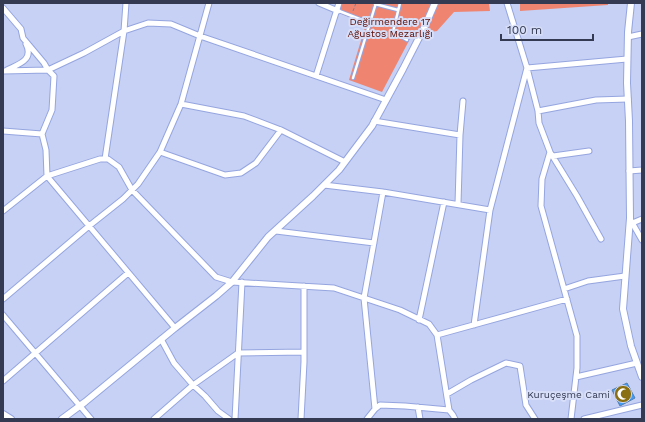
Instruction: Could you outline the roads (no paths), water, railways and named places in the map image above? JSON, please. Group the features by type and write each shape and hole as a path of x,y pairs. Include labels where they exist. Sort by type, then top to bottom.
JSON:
{"street":[{"path":"105,159 124,31 126,3"},
{"path":"3,299 123,199 138,184 160,152 181,104 209,3"},
{"path":"319,3 338,11"},
{"path":"316,76 338,11 339,3"},
{"path":"62,419 232,282 268,237 339,170 374,121 426,26 435,3"},
{"path":"507,3 527,68 540,123 552,154 601,239"},
{"path":"631,3 627,58 630,222 623,309 631,346 642,377"},
{"path":"3,8 21,29 28,54 27,58 23,62 4,71"},
{"path":"4,71 48,70 84,53 124,31 148,23 171,24 200,36 386,100"},
{"path":"628,37 642,34"},
{"path":"23,38 54,76 52,110 42,134 46,150 47,176 175,328"},
{"path":"527,68 627,58"},
{"path":"474,325 490,210 527,68"},
{"path":"538,111 596,100 628,99"},
{"path":"458,204 460,135 463,101"},
{"path":"181,104 244,116 281,130 345,162"},
{"path":"374,121 460,135"},
{"path":"160,152 225,175 241,173 256,163 281,130"},
{"path":"3,131 42,134"},
{"path":"552,154 589,151"},
{"path":"552,154 542,179 541,206 577,336 577,368 571,419"},
{"path":"3,211 47,176 100,159 108,159 119,167 132,190 216,277 232,282 334,288 400,310 428,324 437,335 449,410 454,415 455,419"},
{"path":"629,171 642,170"},
{"path":"324,185 383,192 490,210"},
{"path":"375,409 364,298 383,192"},
{"path":"419,320 444,202"},
{"path":"630,222 642,219"},
{"path":"630,222 642,240"},
{"path":"276,230 374,243"},
{"path":"3,381 128,273"},
{"path":"564,289 588,281 626,276"},
{"path":"235,419 242,282"},
{"path":"301,419 304,352 304,286"},
{"path":"437,335 567,300"},
{"path":"3,315 91,419"},
{"path":"161,339 174,363 218,411 229,419"},
{"path":"154,419 192,384 238,353 304,352"},
{"path":"576,378 637,363"},
{"path":"447,394 470,380 506,364 520,366 526,405 535,419"},
{"path":"366,419 380,405 449,410"},
{"path":"584,419 642,405"},
{"path":"418,407 420,419"},
{"path":"3,414 11,419"}],"lane":[{"path":"400,3 393,32 407,40"},
{"path":"353,78 376,4 398,10"},
{"path":"338,11 370,23"}],"place":[{"name":"Kuruçeşme Cami","path":"623,394"}],"park label":[{"name":"Değirmendere 17 Ağustos Mezarlığı","path":"390,26"}]}
